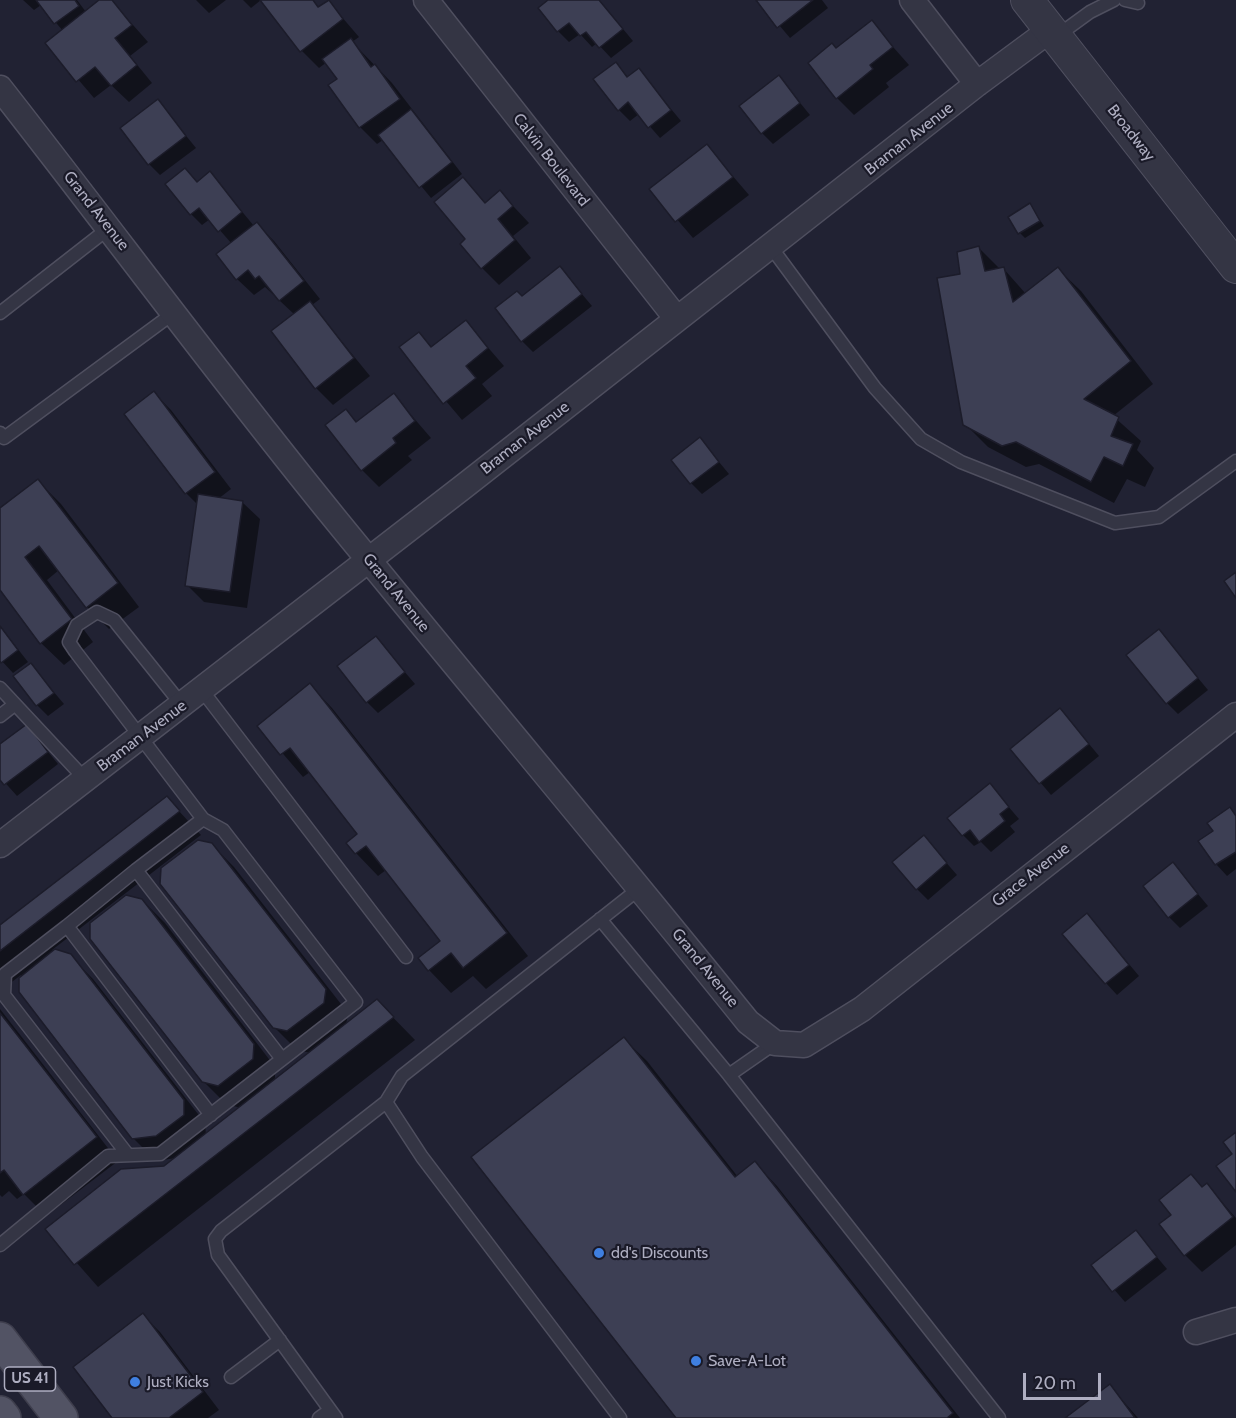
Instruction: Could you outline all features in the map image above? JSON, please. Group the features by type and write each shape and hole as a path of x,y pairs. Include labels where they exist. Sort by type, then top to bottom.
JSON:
{"main road":[{"name":"US 41","path":"0,1339 61,1418"},
{"name":"US 41","path":"0,1413 4,1418"}],"street":[{"name":"Calvin Boulevard","path":"426,0 677,319"},
{"path":"912,0 977,84"},
{"name":"Broadway","path":"1027,0 1236,267"},
{"name":"Braman Avenue","path":"0,845 771,247 977,84 1053,34"},
{"name":"Grand Avenue","path":"0,88 369,560 748,1022 776,1043"},
{"name":"Grace Avenue","path":"776,1043 804,1045 862,1009 1236,715"},
{"path":"1196,1332 1236,1320"}],"lane":[{"path":"1053,34 1114,0"},
{"path":"1125,0 1138,3"},
{"path":"0,313 109,228"},
{"path":"771,247 875,388 921,439 960,462 1114,524 1159,517 1236,461"},
{"path":"1,437 175,312"},
{"path":"0,1245 108,1156 160,1154 356,1002 223,830 203,819 69,642 77,625 97,612 114,620 182,705"},
{"path":"0,688 85,779"},
{"path":"201,689 406,957"},
{"path":"0,716 14,705"},
{"path":"129,1155 4,995 5,974 203,819"},
{"path":"136,870 282,1059"},
{"path":"319,1418 333,1414 218,1256 215,1239 221,1231 386,1102 402,1076 640,888"},
{"path":"600,919 729,1076 999,1418"},
{"path":"67,926 211,1114"},
{"path":"729,1076 776,1043"},
{"path":"386,1102 422,1157 620,1418"},
{"path":"231,1377 280,1340"}],"building":[{"path":"36,0 75,0 79,6 54,24"},
{"path":"99,0 112,0 132,25 115,38 137,65 111,86 95,67 76,82 45,43"},
{"path":"260,0 313,0 318,7 329,0 343,19 300,52"},
{"path":"548,0 599,0 623,29 599,48 586,32 580,36 569,23 557,32 538,8"},
{"path":"756,0 813,0 777,28"},
{"path":"872,20 893,47 870,65 873,69 836,99 808,63 832,43 836,48"},
{"path":"351,38 371,67 375,64 400,99 359,128 328,85 337,79 322,59"},
{"path":"616,62 627,77 639,68 671,110 648,128 628,102 618,111 593,79"},
{"path":"779,75 800,103 761,134 739,106"},
{"path":"158,99 186,136 148,165 120,128"},
{"path":"411,109 452,162 419,188 378,135"},
{"path":"707,144 733,177 675,222 649,189"},
{"path":"185,168 197,182 210,171 242,212 218,232 199,208 190,215 165,184"},
{"path":"463,177 485,203 500,190 513,206 498,219 515,240 481,269 460,244 465,239 434,202"},
{"path":"1030,203 1040,221 1018,234 1008,217"},
{"path":"257,222 304,281 279,301 259,276 255,279 248,270 236,280 216,254"},
{"path":"979,246 985,271 1004,267 1013,302 1058,267 1131,361 1084,399 1119,417 1111,436 1133,444 1123,466 1104,457 1091,482 1016,442 1002,446 963,425 937,278 960,274 957,252"},
{"path":"560,266 582,294 521,342 495,308 517,291 522,296"},
{"path":"310,301 354,358 315,389 271,331"},
{"path":"466,320 488,348 466,366 476,378 443,404 399,347 419,332 431,347"},
{"path":"154,391 215,472 185,494 124,414"},
{"path":"394,393 415,421 393,438 396,443 361,471 325,425 346,409 356,422"},
{"path":"700,437 719,462 690,484 671,460"},
{"path":"38,479 118,583 86,608 39,546 25,557 72,619 40,644 0,590 0,508"},
{"path":"198,494 243,501 230,592 185,586"},
{"path":"1236,572 1236,598 1224,581"},
{"path":"0,626 18,650 1,663 0,661"},
{"path":"1159,629 1198,678 1166,704 1126,655"},
{"path":"376,636 405,672 366,703 337,666"},
{"path":"31,663 54,693 36,706 13,676"},
{"path":"310,683 507,933 463,968 451,953 428,971 418,958 440,941 366,846 355,854 346,843 357,834 290,748 280,755 257,726"},
{"path":"1060,708 1089,744 1039,784 1010,749"},
{"path":"27,724 48,752 4,785 0,780 0,744"},
{"path":"990,783 1009,807 1000,814 1005,821 979,842 970,830 962,836 947,818"},
{"path":"167,796 180,811 0,951 0,925"},
{"path":"1230,807 1236,816 1236,852 1215,865 1198,841 1213,831 1207,823"},
{"path":"924,835 947,863 916,890 892,862"},
{"path":"198,840 212,843 326,989 324,1003 287,1031 273,1028 160,884 161,868"},
{"path":"1173,862 1198,894 1168,918 1143,886"},
{"path":"126,895 142,899 254,1044 253,1059 218,1086 202,1082 90,939 90,923"},
{"path":"1087,913 1129,965 1105,984 1062,934"},
{"path":"55,949 71,954 184,1100 184,1115 156,1136 132,1139 19,992 19,978"},
{"path":"377,999 394,1017 74,1265 45,1229 121,1169 164,1166"},
{"path":"0,1013 97,1137 23,1195 4,1170 0,1173"},
{"path":"624,1037 735,1177 755,1161 953,1413 947,1418 676,1418 471,1157"},
{"path":"1236,1132 1236,1192 1216,1166 1232,1154 1223,1142"},
{"path":"1191,1174 1202,1187 1207,1183 1233,1217 1184,1256 1159,1224 1171,1215 1159,1200"},
{"path":"1136,1230 1157,1257 1112,1292 1091,1265"},
{"path":"143,1313 203,1392 169,1418 112,1418 73,1367"},
{"path":"1110,1384 1135,1418 1065,1418"}],"place":[{"name":"dd's Discounts","path":"599,1253"},
{"name":"Save-A-Lot","path":"696,1361"},
{"name":"Just Kicks","path":"135,1382"}]}
